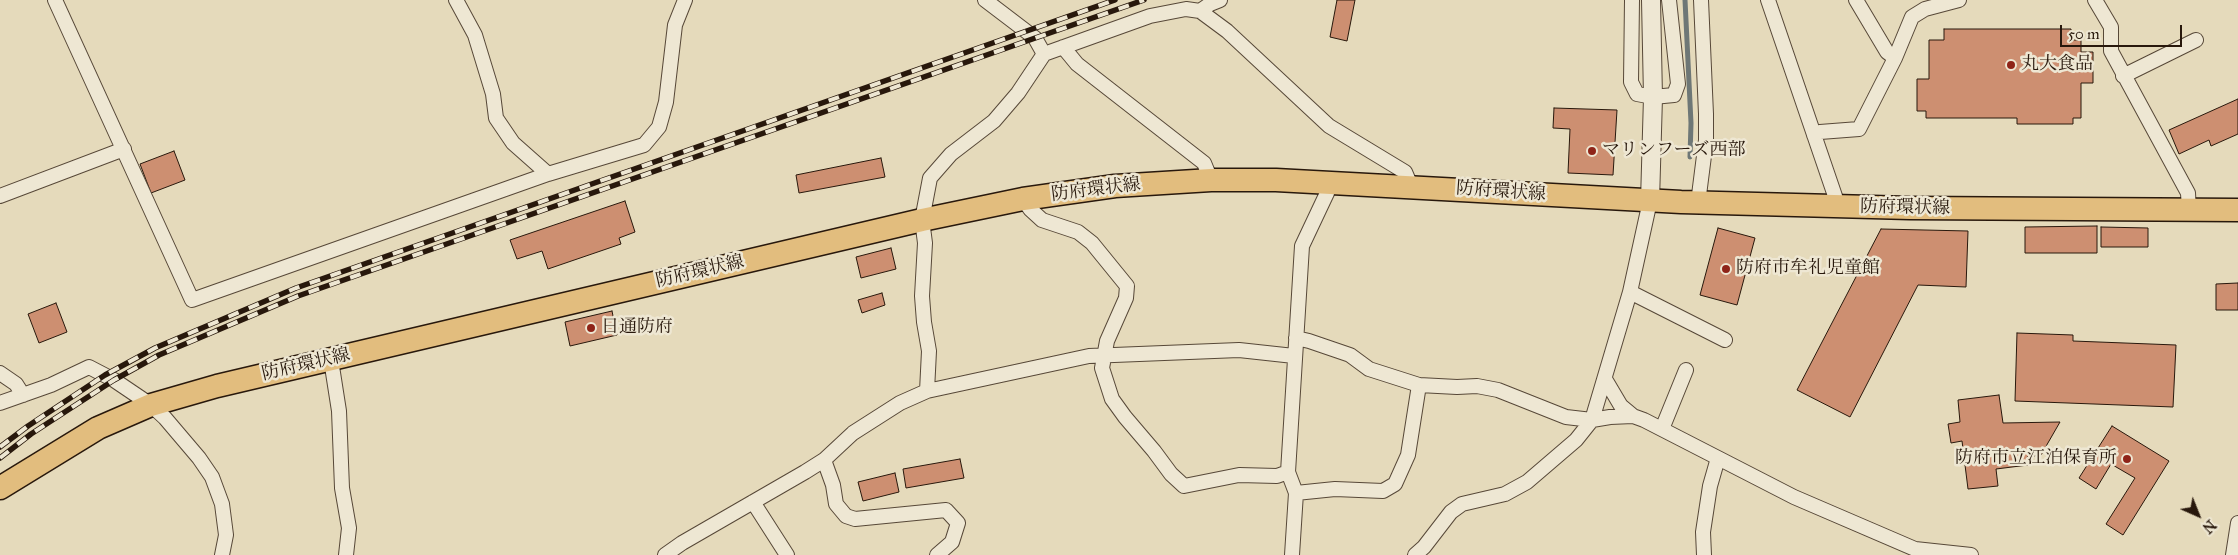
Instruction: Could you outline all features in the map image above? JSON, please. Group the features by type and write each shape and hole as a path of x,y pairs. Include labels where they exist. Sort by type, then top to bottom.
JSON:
{"main road":[{"name":"防府環状線","path":"0,488 98,428 151,405 217,386 922,220 1023,199 1115,186 1211,180 1328,182 1698,203 2238,210"}],"street":[{"path":"55,0 192,300 548,174 644,145 659,127 666,102 676,25 685,0"},
{"path":"456,0 475,35 493,94 496,118 513,143 548,174"},
{"path":"985,0 1035,38 1044,54"},
{"path":"1200,11 1220,0"},
{"path":"1632,0 1631,82 1637,94 1653,98 1674,95 1678,84 1668,0"},
{"path":"1415,555 1424,547 1451,512 1462,504 1505,494 1527,482 1576,440 1592,420 1630,292 1650,201 1653,98 1651,0"},
{"path":"1698,203 1706,123 1701,0"},
{"path":"1768,0 1834,196 1833,206"},
{"path":"1856,0 1887,52 1895,58"},
{"path":"1814,135 1820,132 1859,129 1895,58 1912,17 1925,9 1959,0"},
{"path":"2095,0 2111,28 2110,51 2188,193 2189,210"},
{"path":"927,391 929,351 922,296 925,244 922,220 930,178 951,154 994,121 1018,93 1044,54 1150,16 1186,9 1200,11 1228,31 1329,126 1406,172 1411,186"},
{"path":"2123,76 2196,40"},
{"path":"1063,48 1077,64 1204,163 1211,180"},
{"path":"0,196 124,149"},
{"path":"1292,555 1296,493 1288,472 1302,246 1327,193 1328,182"},
{"path":"1023,199 1030,209 1042,220 1078,232 1092,243 1127,286 1126,298 1107,341 1102,368 1112,399 1171,474 1184,486 1239,475 1277,476 1288,472"},
{"path":"1630,292 1725,340"},
{"path":"1296,338 1350,354 1369,369 1420,385 1477,386 1498,390 1566,417 1592,420 1633,416"},
{"path":"666,555 682,543 824,460 853,433 900,403 927,391 1080,358 1104,355 1239,350 1294,356"},
{"path":"331,360 339,411 342,488 349,528 346,555"},
{"path":"0,403 51,385 89,367 114,380 151,405 165,418 194,452 212,477 222,504 226,535 222,555"},
{"path":"1662,429 1686,370"},
{"path":"0,373 16,384 24,395"},
{"path":"1604,379 1621,406 1633,416 1794,497 1915,549 1971,555"},
{"path":"1296,493 1335,489 1383,491 1395,484 1408,455 1420,385"},
{"path":"1704,555 1703,532 1708,495 1718,458"},
{"path":"824,460 833,486 836,504 846,516 855,519 946,510 958,523 952,542 936,555"},
{"path":"753,502 787,555"},
{"path":"2233,555 2238,523"}],"building":[{"path":"1337,0 1355,0 1347,41 1330,37"},
{"name":"丸大食品","path":"1944,29 2071,29 2071,40 2081,40 2081,52 2093,52 2093,83 2081,83 2081,118 2073,118 2073,124 2017,124 2017,118 1926,118 1926,111 1917,111 1917,79 1929,79 1929,40 1944,40"},
{"path":"2238,99 2238,134 2211,146 2209,140 2179,154 2169,130"},
{"name":"マリンフーズ西部","path":"1554,108 1617,110 1613,175 1568,173 1570,129 1553,128"},
{"path":"174,151 185,180 151,193 140,164"},
{"path":"881,158 885,177 799,193 796,175"},
{"path":"625,201 635,232 619,238 621,244 548,269 542,251 517,259 510,240"},
{"path":"2097,226 2097,253 2025,253 2025,227"},
{"path":"2101,227 2148,228 2148,247 2101,247"},
{"path":"1718,228 1755,238 1737,305 1700,295"},
{"path":"1881,229 1968,231 1966,287 1918,285 1850,417 1797,390"},
{"path":"891,248 896,269 861,278 856,257"},
{"path":"2238,283 2238,310 2216,310 2216,284"},
{"path":"882,293 885,305 862,313 858,300"},
{"path":"56,303 67,332 39,343 28,314"},
{"name":"日通防府","path":"612,311 617,335 570,346 565,322"},
{"path":"2017,333 2073,335 2073,341 2176,345 2173,407 2015,401"},
{"path":"1999,395 2003,423 2060,422 2041,455 2027,457 2028,465 1996,469 1998,486 1968,489 1962,441 1951,443 1948,424 1960,422 1958,400"},
{"path":"2112,426 2169,461 2123,535 2106,524 2135,478 2111,464 2096,489 2079,478"},
{"path":"960,459 964,478 906,488 903,469"},
{"path":"895,473 899,492 863,501 858,482"}],"waterway":[{"path":"1685,0 1691,123 1690,157"}],"railway":[{"path":"0,447 105,375 155,348 296,288 1115,0"},
{"path":"0,458 31,434 114,380 159,355 298,296 1144,0"}],"place":[{"name":"丸大食品","path":"2011,65"},
{"name":"マリンフーズ西部","path":"1592,151"},
{"name":"防府市牟礼児童館","path":"1726,269"},
{"name":"日通防府","path":"591,328"},
{"name":"防府市立江泊保育所","path":"2127,459"}]}
